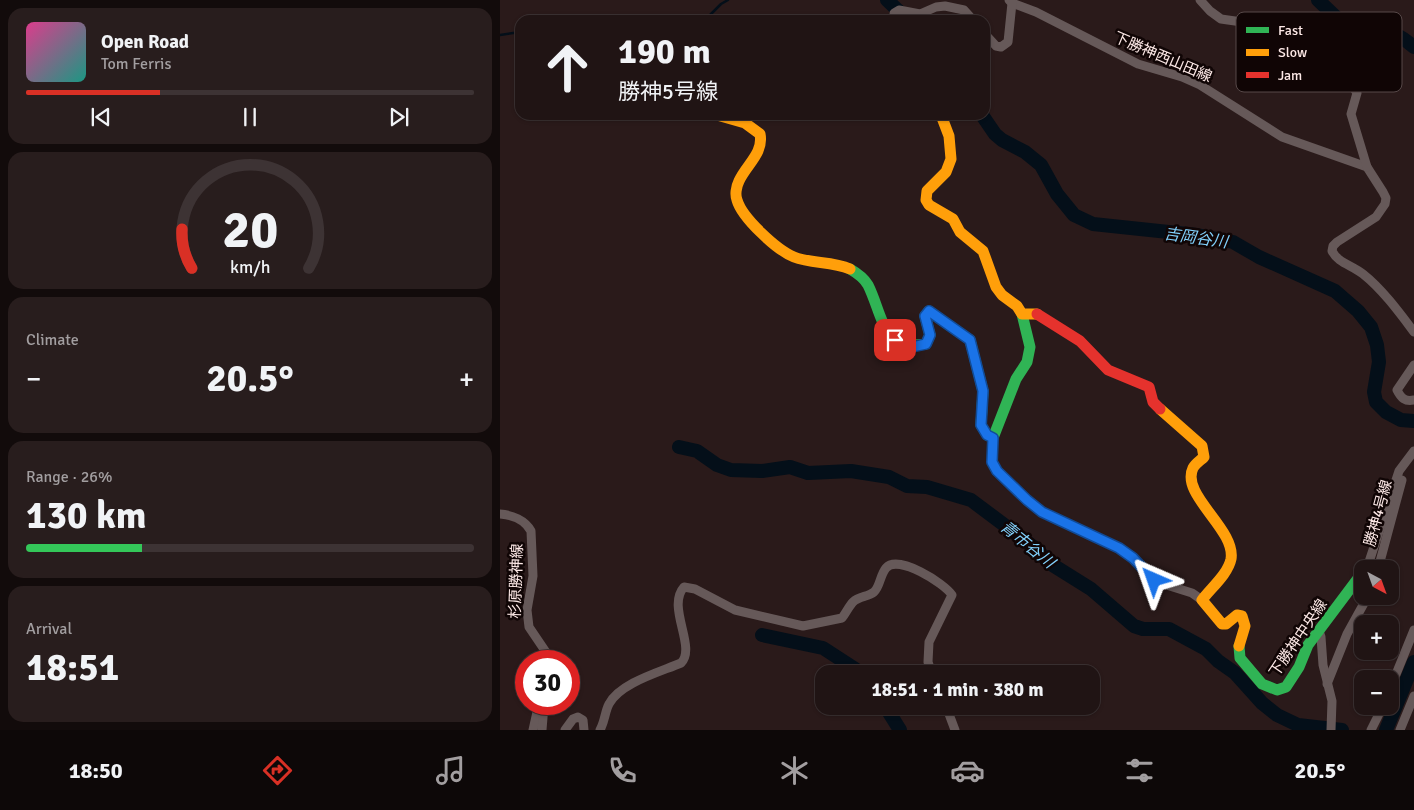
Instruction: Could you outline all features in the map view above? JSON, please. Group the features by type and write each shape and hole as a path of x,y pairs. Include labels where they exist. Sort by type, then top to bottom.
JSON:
{"street":[{"path":"1200,0 1221,19 1236,21"},
{"path":"990,39 996,46 1001,47 1008,42 1011,2"},
{"name":"下勝神西山田線","path":"1011,2 1036,12 1138,64 1182,77 1200,85 1282,137 1367,167"},
{"path":"896,15 920,14 936,7 945,6 964,10 968,15"},
{"path":"1356,92 1351,114 1367,167 1386,198 1385,204 1376,217 1337,242 1333,246 1332,251 1338,260 1352,267 1371,281 1414,332"},
{"path":"732,120 750,126 761,136 763,145 737,182 734,195 744,214 767,237 794,256 837,263 863,278 870,290 883,327 895,340 912,347 926,344 930,335 925,316 929,311 970,340 983,391 981,425 987,435 993,438"},
{"path":"942,120 950,145 950,163 948,170 927,191 926,200 929,205 941,210 953,219 960,232 984,250 986,266 1000,294 1020,307 1030,347 1027,362 1016,378 993,438 992,462 997,471 1016,490 1042,512 1119,548 1133,558 1156,582 1192,593 1202,600 1228,564 1231,552 1226,537 1204,505 1193,483 1191,475 1193,468 1204,457 1202,446 1153,402 1149,387 1108,370 1080,341 1038,314 1022,314"},
{"path":"1414,365 1397,390 1404,400 1409,402 1414,400"},
{"path":"1369,560 1399,471 1414,451"},
{"name":"勝神4号線","path":"1380,560 1404,465"},
{"name":"杉原勝神線","path":"500,514 509,514 527,525 531,531 533,576 527,610 529,627 545,650"},
{"path":"600,730 606,720 608,705 616,693 630,684 680,663 684,659 686,650 678,600 680,592 684,588 700,592 735,610 803,626 842,618 852,603 876,591 886,568 893,564 901,563 918,570 952,594 929,642 929,665"},
{"name":"下勝神中央線","path":"1202,600 1222,624 1226,624 1237,615 1242,616 1245,626 1239,643 1240,658 1262,684 1277,690 1286,687 1308,645 1354,583"},
{"path":"1327,685 1347,634 1363,605"},
{"path":"1398,670 1414,630"},
{"path":"1319,631 1323,665 1332,701 1330,728"},
{"path":"1400,730 1414,696"},
{"path":"533,730 536,715"},
{"path":"542,730 543,715"},
{"path":"949,715 955,730"},
{"path":"1372,730 1379,715"},
{"path":"565,730 573,719 578,717 583,720 584,730"}],"waterway":[{"path":"710,15 728,0"},
{"name":"吉岡谷川","path":"887,0 903,15"},
{"path":"1318,0 1331,12"},
{"path":"500,35 515,33"},
{"path":"1402,38 1414,47"},
{"name":"吉岡谷川","path":"985,120 995,134 1002,140 1025,152 1041,165 1057,194 1074,215 1093,224 1197,235 1233,242 1259,257 1335,291 1358,311 1371,327 1377,345 1379,362 1374,392 1376,402 1386,412 1401,420 1414,421"},
{"name":"青市谷川","path":"679,447 697,451 717,465 731,470 762,471 790,467 808,473 851,471 889,477 907,486 927,487 971,500 1035,548 1051,564 1091,589 1134,626 1143,629 1169,629 1206,649 1218,661 1235,673 1262,703 1277,715 1298,725 1342,730"},
{"path":"762,635 823,648 849,665"},
{"path":"1386,730 1414,662"},
{"path":"891,715 900,730"}],"traffic: fast":[{"path":"850,269 866,282 886,328 900,342 926,344 930,335 925,316 929,311 970,340 983,391 981,425 987,435 993,438 1016,379 1027,362 1030,347 1022,314"},
{"path":"1239,646 1240,658 1262,684 1277,690 1286,687 1299,667 1308,645 1354,584"}],"traffic: slow":[{"path":"734,120 745,123 760,134 761,141 757,153 742,175 736,191 736,198 746,216 761,233 779,248 794,257 850,269"},
{"path":"943,120 949,136 951,159 946,172 927,191 926,200 929,205 953,219 960,232 983,251 996,287 1002,295 1017,306 1022,314 1037,314"},
{"path":"1160,409 1202,446 1204,457 1193,468 1191,478 1194,489 1201,501 1225,536 1230,548 1231,559 1223,575 1202,600 1222,624 1226,624 1237,615 1242,616 1245,626 1239,646"}],"traffic: jam":[{"path":"1037,314 1080,341 1108,370 1149,387 1153,402 1160,409"}],"route":[{"path":"895,340 912,347 926,344 930,335 925,316 929,311 935,313 970,340 983,391 981,425 987,435 993,438 992,462 997,471 1011,486 1042,512 1119,548 1133,558 1154,580"}]}
